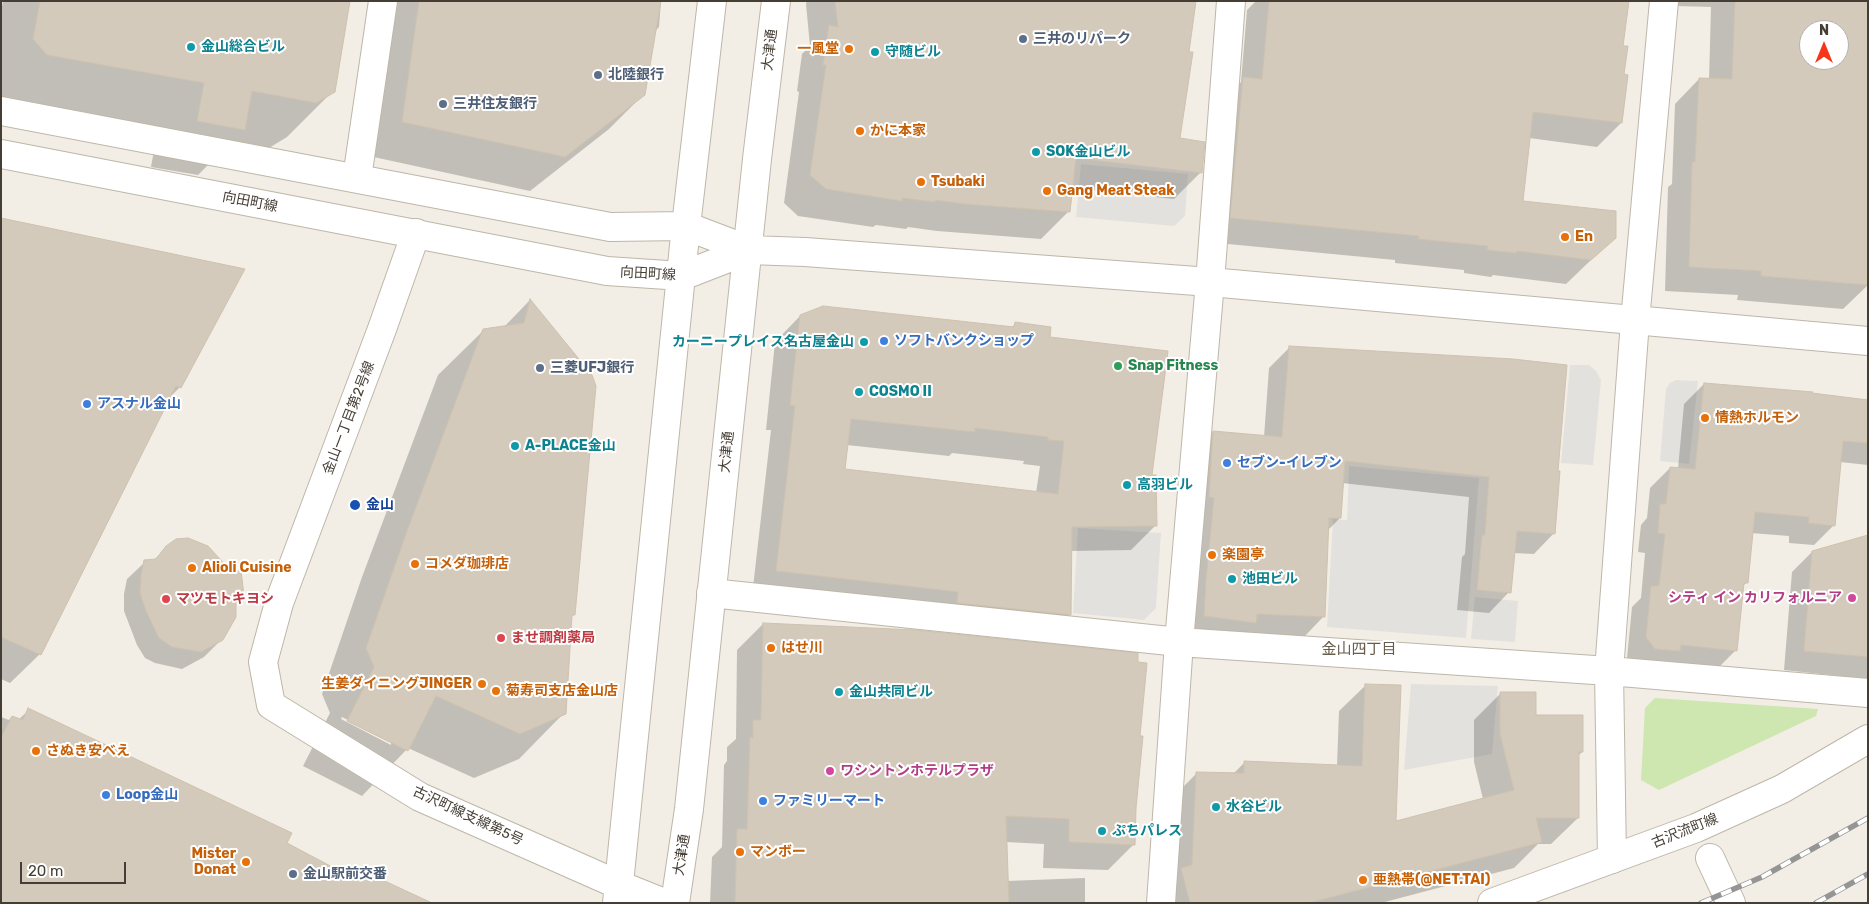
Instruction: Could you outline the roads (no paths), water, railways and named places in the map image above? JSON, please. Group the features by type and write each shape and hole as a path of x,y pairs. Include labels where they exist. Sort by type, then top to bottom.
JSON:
{"street":[{"path":"357,178 383,1"},
{"path":"618,894 686,226 712,1"},
{"name":"大津通","path":"674,903 689,809 776,1"},
{"path":"1161,903 1179,642 1210,282 1231,1"},
{"path":"1612,859 1609,671 1635,321 1664,1"},
{"path":"1,111 610,227 686,226 748,250 805,252 1210,282 1868,341"},
{"name":"向田町線","path":"1,154 416,233 607,272 682,276 748,250"},
{"name":"金山一丁目第2号線","path":"272,705 263,662 279,603 392,303 416,233"},
{"path":"711,593 1179,642 1609,671 1868,693"},
{"name":"古沢町線支線第5号","path":"272,705 420,797 618,894 664,903"},
{"name":"古沢流町線","path":"1492,903 1696,828 1782,789 1868,739"},
{"path":"1713,866 1730,903"}],"railway":[{"path":"1701,903 1762,877 1868,818"},
{"path":"1816,903 1868,874"}],"place":[{"name":"三井のリパーク","path":"1023,39"},
{"name":"金山総合ビル","path":"191,47"},
{"name":"一風堂","path":"849,49"},
{"name":"守随ビル","path":"875,52"},
{"name":"北陸銀行","path":"598,75"},
{"name":"三井住友銀行","path":"443,104"},
{"name":"かに本家","path":"860,131"},
{"name":"SOK金山ビル","path":"1036,152"},
{"name":"Tsubaki","path":"921,182"},
{"name":"Gang Meat Steak","path":"1047,191"},
{"name":"En","path":"1565,237"},
{"name":"ソフトバンクショップ","path":"884,341"},
{"name":"カーニープレイス名古屋金山","path":"864,342"},
{"name":"Snap Fitness","path":"1118,366"},
{"name":"三菱UFJ銀行","path":"540,368"},
{"name":"COSMO II","path":"859,392"},
{"name":"アスナル金山","path":"87,404"},
{"name":"情熱ホルモン","path":"1705,418"},
{"name":"A-PLACE金山","path":"515,446"},
{"name":"セブン-イレブン","path":"1227,463"},
{"name":"高羽ビル","path":"1127,485"},
{"name":"金山","path":"355,505"},
{"name":"楽園亭","path":"1212,555"},
{"name":"コメダ珈琲店","path":"415,564"},
{"name":"Alioli Cuisine","path":"192,568"},
{"name":"池田ビル","path":"1232,579"},
{"name":"シティ イン カリフォルニア","path":"1852,598"},
{"name":"マツモトキヨシ","path":"166,599"},
{"name":"ませ調剤薬局","path":"501,638"},
{"name":"はせ川","path":"771,648"},
{"name":"生姜ダイニングJINGER","path":"482,684"},
{"name":"菊寿司支店金山店","path":"496,691"},
{"name":"金山共同ビル","path":"839,692"},
{"name":"さぬき安べえ","path":"36,751"},
{"name":"ワシントンホテルプラザ","path":"830,771"},
{"name":"Loop金山","path":"106,795"},
{"name":"ファミリーマート","path":"763,801"},
{"name":"水谷ビル","path":"1216,807"},
{"name":"ぷちパレス","path":"1102,831"},
{"name":"マンボー","path":"740,852"},
{"name":"Mister Donat","path":"246,862"},
{"name":"金山駅前交番","path":"293,874"},
{"name":"亜熱帯(@NET.TAI)","path":"1363,880"}],"district":[{"name":"金山四丁目","path":"1359,650"}]}
